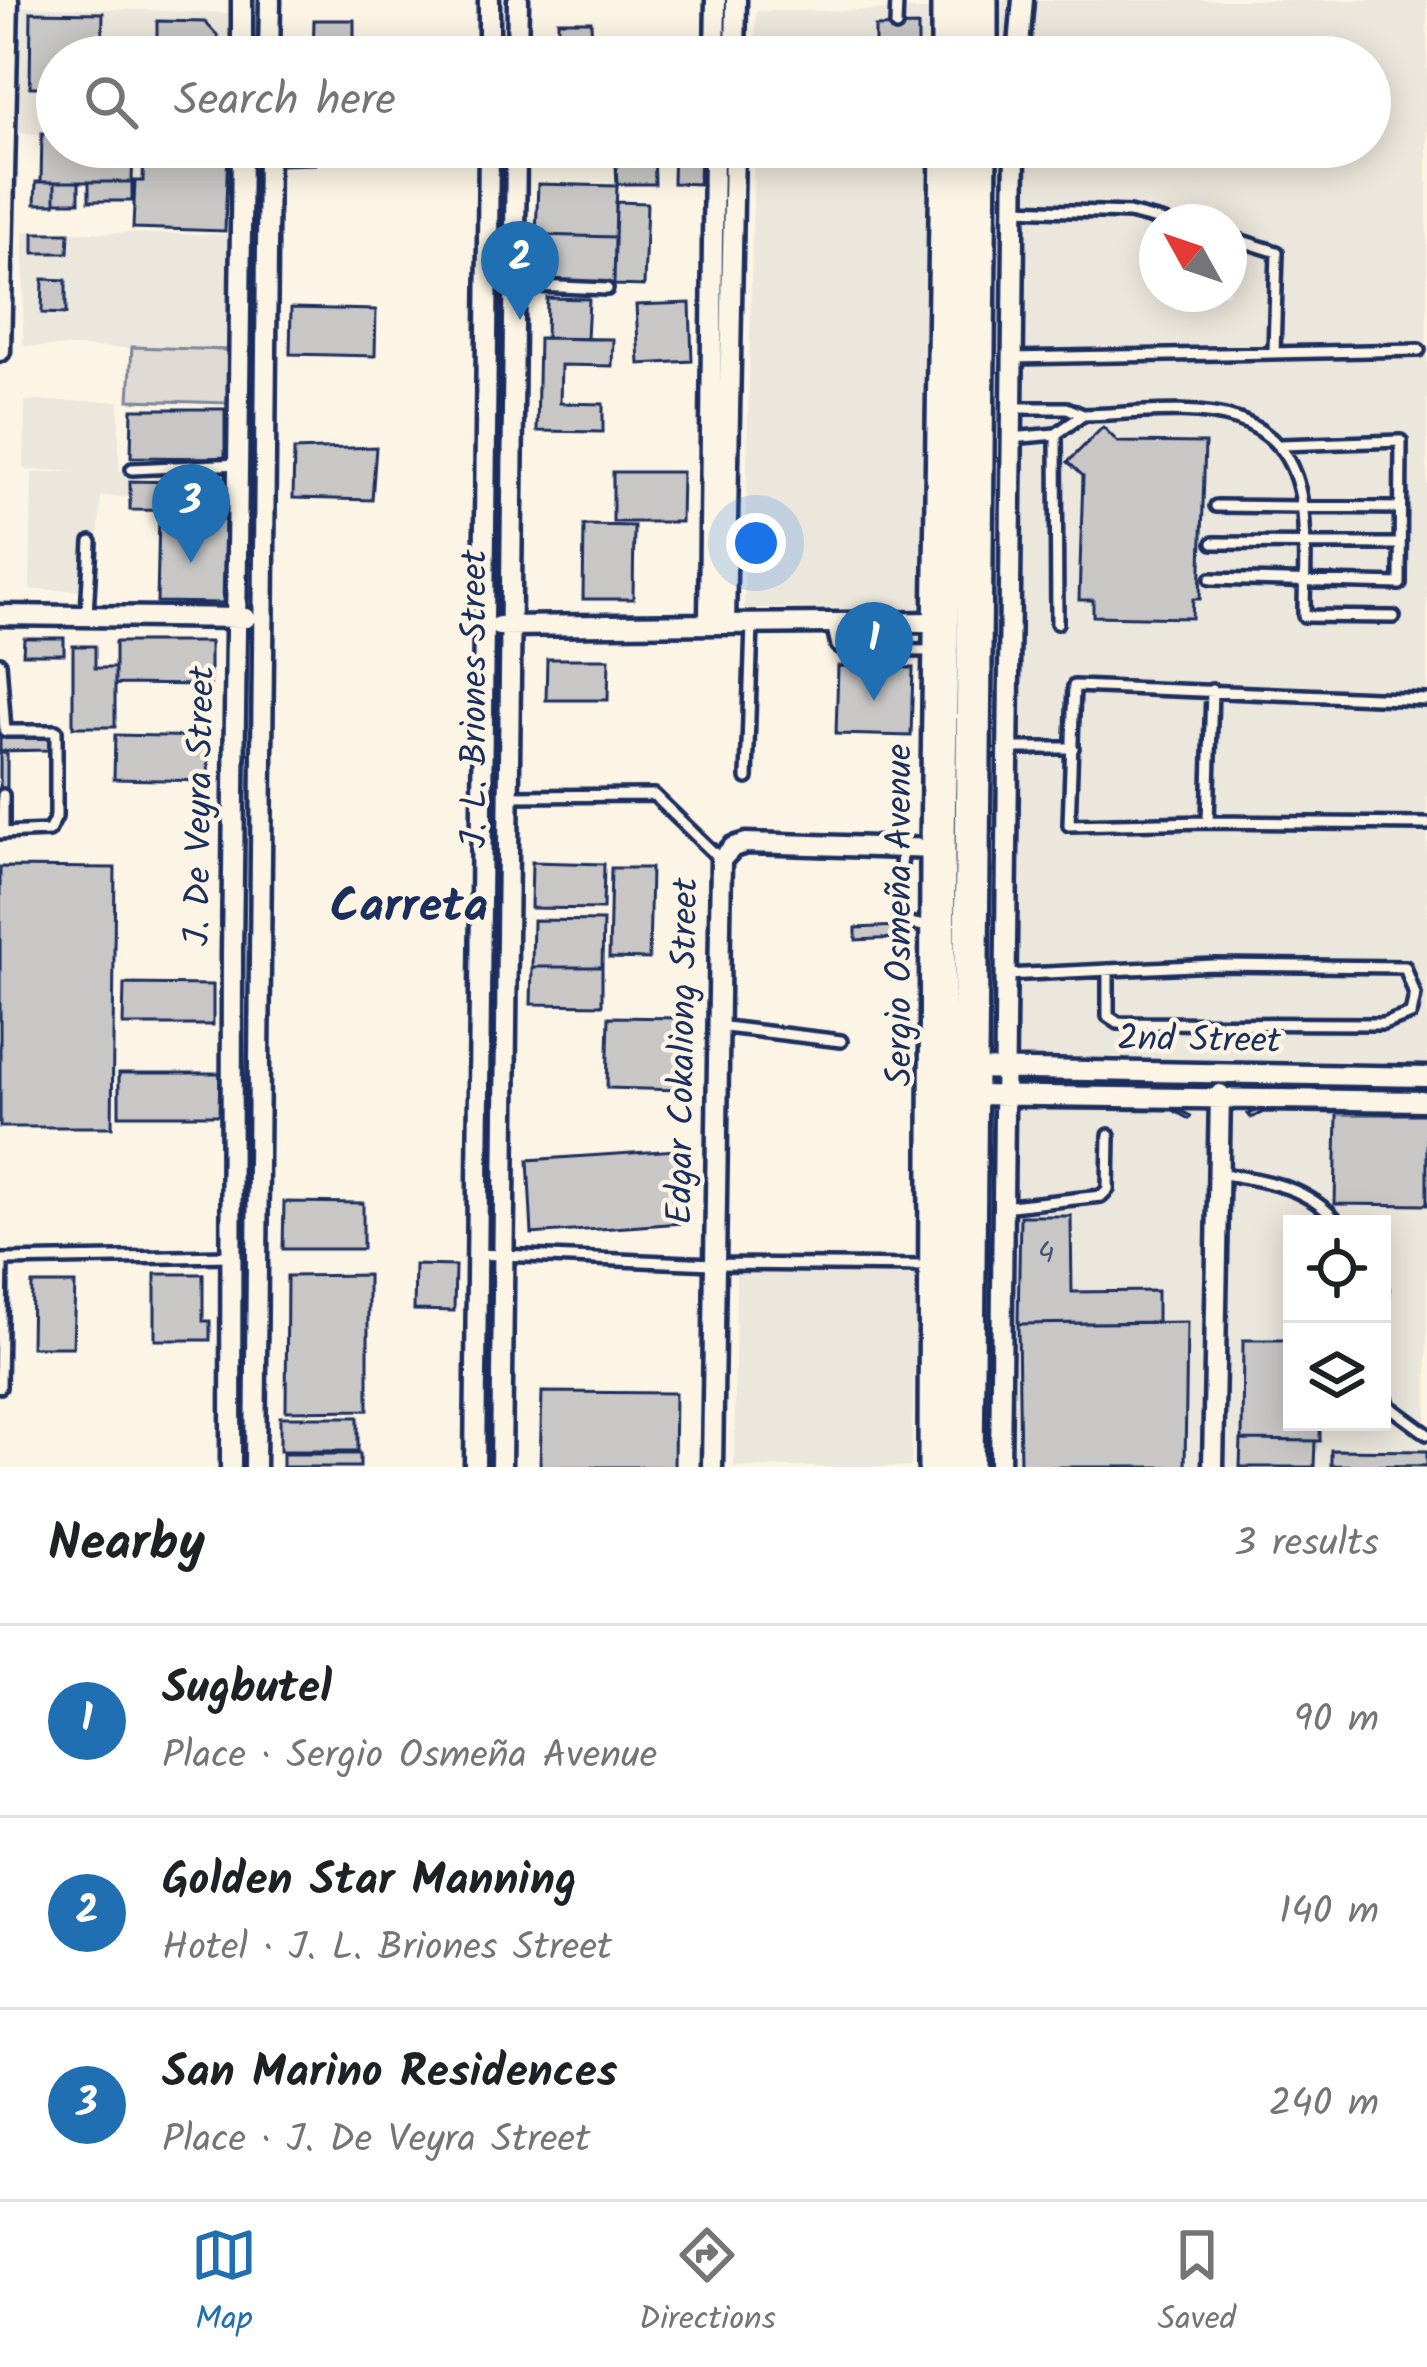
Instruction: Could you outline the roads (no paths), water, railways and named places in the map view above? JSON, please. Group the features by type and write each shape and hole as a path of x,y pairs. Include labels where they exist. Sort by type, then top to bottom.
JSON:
{"highway":[{"path":"949,0 949,36"},
{"path":"980,0 980,36"},
{"name":"Sergio Osmeña Avenue","path":"948,168 954,631 986,1082 966,1467"},
{"name":"Sergio Osmeña Avenue","path":"936,1467 938,849 978,168"}],"street":[{"path":"0,351 8,0"},
{"path":"242,0 242,36"},
{"path":"269,36 270,0"},
{"path":"489,0 489,36"},
{"path":"518,0 518,36"},
{"path":"715,36 716,0"},
{"path":"735,36 736,0"},
{"path":"1020,36 1023,0"},
{"name":"J. De Veyra Street","path":"231,1467 242,168"},
{"name":"J. De Veyra Street","path":"255,1467 268,168"},
{"name":"J. L. Briones Street","path":"476,1467 489,168"},
{"name":"J. L. Briones Street","path":"501,1467 516,168"},
{"path":"715,168 722,340"},
{"path":"717,624 722,340 733,168"},
{"path":"1000,1467 1002,1207 986,1082 1005,975 1015,168"},
{"path":"241,275 266,273"},
{"path":"0,615 262,619"},
{"path":"485,626 832,623 954,631 1008,621"},
{"name":"Edgar Cokaliong Street","path":"712,1467 721,860 733,847 746,843 938,849"},
{"path":"482,947 507,946"},
{"path":"1213,1467 1220,1076"},
{"name":"2nd Street","path":"986,1082 1220,1076 1427,1078"},
{"name":"2nd Street","path":"986,1082 1220,1101 1427,1101"}],"lane":[{"path":"896,26 897,0"},
{"path":"1014,209 1139,216"},
{"path":"1247,243 1277,252 1274,352"},
{"path":"488,284 607,289"},
{"path":"1012,358 1419,350"},
{"path":"1012,409 1066,408 1084,415 1217,413 1259,426 1281,445 1294,472 1302,507 1304,616 1394,617"},
{"path":"1011,438 1056,434 1084,415"},
{"path":"1056,434 1057,623"},
{"path":"1211,580 1400,584 1401,441 1281,445"},
{"path":"133,469 240,464"},
{"path":"1216,506 1400,508"},
{"path":"87,614 92,542"},
{"path":"1213,543 1400,544"},
{"path":"832,623 837,646 843,650 954,631"},
{"path":"747,778 752,624"},
{"path":"0,663 5,730 56,731 56,817 49,831 2,833 3,794"},
{"path":"1427,700 1074,686 1069,825 1427,824"},
{"path":"1208,822 1212,690"},
{"path":"1007,748 1073,748"},
{"path":"509,796 654,795 721,860"},
{"path":"898,890 904,848"},
{"path":"899,914 905,922 939,929"},
{"path":"232,953 259,949"},
{"path":"1005,975 1108,970 1214,965 1406,967 1415,995 1411,1014 1383,1024 1118,1023 1108,1016 1108,970"},
{"path":"717,1026 841,1041"},
{"path":"1002,1207 1100,1196 1108,1189 1109,1135"},
{"path":"1216,1173 1267,1179 1306,1195 1329,1215"},
{"path":"478,1254 713,1264 939,1266"},
{"path":"0,1387 2,1261 230,1256"},
{"path":"1391,1407 1427,1434"}],"place":[{"name":"Golden Star Manning","path":"520,320"},
{"name":"San Marino Residences","path":"191,563"},
{"name":"Sugbutel","path":"874,701"}],"district":[{"name":"Carreta","path":"409,908"}]}
